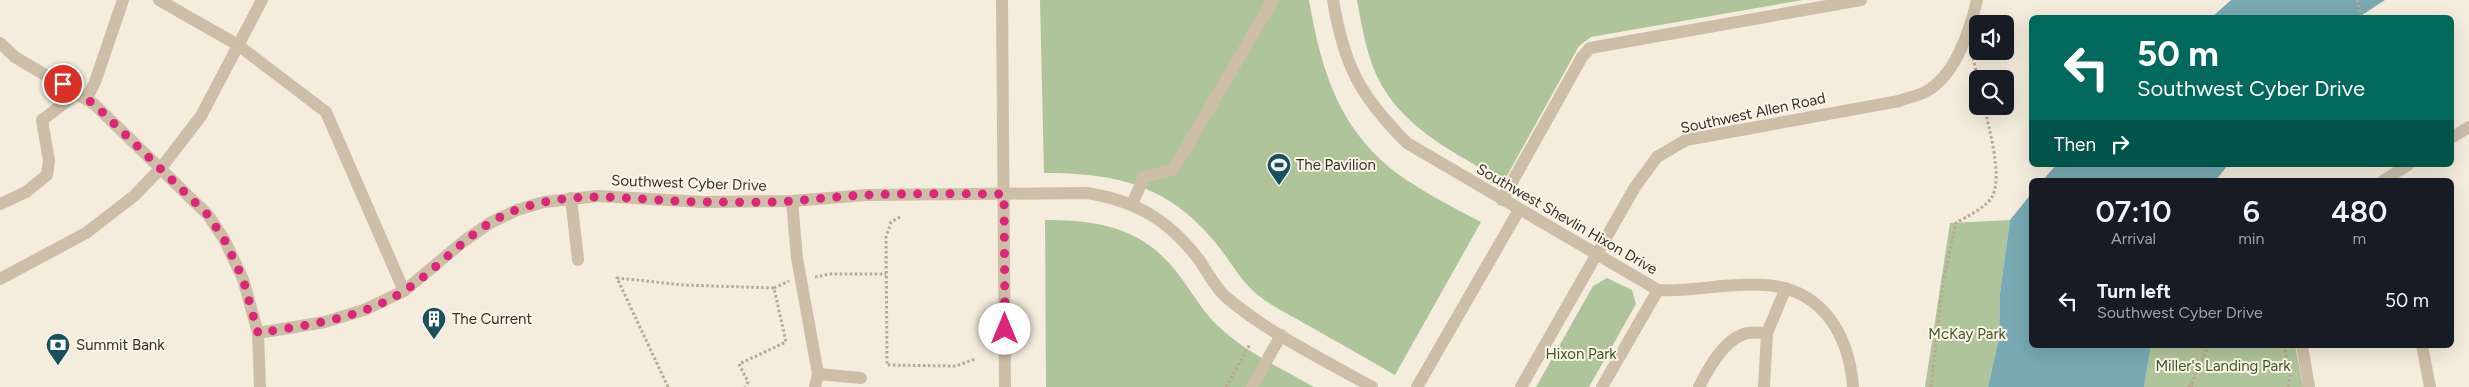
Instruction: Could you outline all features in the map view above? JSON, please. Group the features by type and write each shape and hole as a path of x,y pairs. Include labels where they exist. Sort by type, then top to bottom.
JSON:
{"street":[{"path":"0,204 26,192 47,176 49,160 42,120 82,95 95,82 123,0"},
{"path":"159,0 238,44 326,112 404,291"},
{"path":"0,279 86,232 134,196 161,168 201,116 262,0"},
{"path":"1002,0 1005,387"},
{"path":"1132,204 1144,177 1173,170 1273,0"},
{"name":"Southwest Shevlin Hixon Drive","path":"1333,0 1339,34 1354,77 1378,114 1407,143 1658,290 1682,292 1764,284 1786,288 1810,298 1833,320 1847,351 1853,387"},
{"path":"1502,200 1582,57 1590,48 1861,0"},
{"name":"Southwest Allen Road","path":"1521,387 1635,187 1656,157 1686,140 1899,101 1925,92 1951,66 1962,47 1970,28 1977,0"},
{"path":"0,44 15,57 82,95 161,168 208,215 224,239 243,279 258,333 260,387"},
{"path":"2454,136 2469,127"},
{"path":"2390,178 2405,167"},
{"name":"Southwest Cyber Drive","path":"258,333 325,322 364,310 404,291 464,241 490,223 517,210 570,198 598,196 703,202 792,201 866,195 1087,193 1132,204 1179,234 1224,296 1254,320 1372,387"},
{"path":"570,198 578,260"},
{"path":"792,201 801,279 818,374 815,387"},
{"path":"1417,387 1519,210"},
{"path":"1764,387 1767,333 1786,288"},
{"path":"1602,387 1658,290"},
{"path":"1699,387 1707,371 1730,342 1746,333 1767,333"},
{"path":"1252,387 1281,335"},
{"path":"2302,348 2309,387"},
{"path":"2423,348 2430,387"},
{"path":"818,374 861,378"}],"path":[{"path":"2357,0 2361,15"},
{"path":"1931,387 1943,281 1956,223 1977,210 1993,196 1995,183 1994,150 1986,115"},
{"path":"900,217 891,222 887,228 887,365 956,366 976,359"},
{"path":"668,387 617,278 684,285 774,288 782,282 830,274 886,274"},
{"path":"745,387 748,382 739,364 786,342 774,288"},
{"path":"1226,387 1250,344"},
{"path":"2196,387 2189,386 2208,348"},
{"path":"2285,348 2290,374 2288,387"}],"green space":[{"name":"The Pavilion","path":"1040,0 1309,0 1314,27 1328,78 1338,102 1366,144 1385,163 1408,181 1481,222 1395,375 1263,299 1248,285 1214,241 1196,222 1177,206 1158,194 1116,179 1044,173"},
{"path":"1357,0 1803,0 1591,37 1579,46 1504,181 1446,148 1411,121 1396,106 1383,88 1373,67 1365,42"},
{"path":"1045,220 1065,220 1102,225 1136,237 1165,259 1218,326 1240,344 1314,387 1046,387"},
{"name":"McKay Park","path":"2010,220 2000,293 1999,338 1988,387 1925,387 1950,223"},
{"name":"Hixon Park","path":"1607,278 1632,290 1636,304 1589,387 1536,387 1593,286"},
{"name":"Miller's Landing Park","path":"2150,348 2296,348 2303,387 2144,387"}],"water":[{"path":"2231,0 2385,0 2362,15 2214,15"},
{"path":"2054,167 2226,167 2218,178 2045,178"},
{"path":"2029,196 2029,348 2150,348 2144,387 1988,387 1999,338 2000,293 2010,220"}],"place":[{"name":"The Pavilion","path":"1279,186"},
{"name":"The Current","path":"434,340"},
{"name":"Summit Bank","path":"58,366"}],"route":[{"path":"63,84 94,104 208,215 224,239 243,279 258,333 325,322 364,310 404,291 464,241 490,223 517,210 544,202 598,196 703,202 792,201 866,195 1004,194 1005,329"}]}
